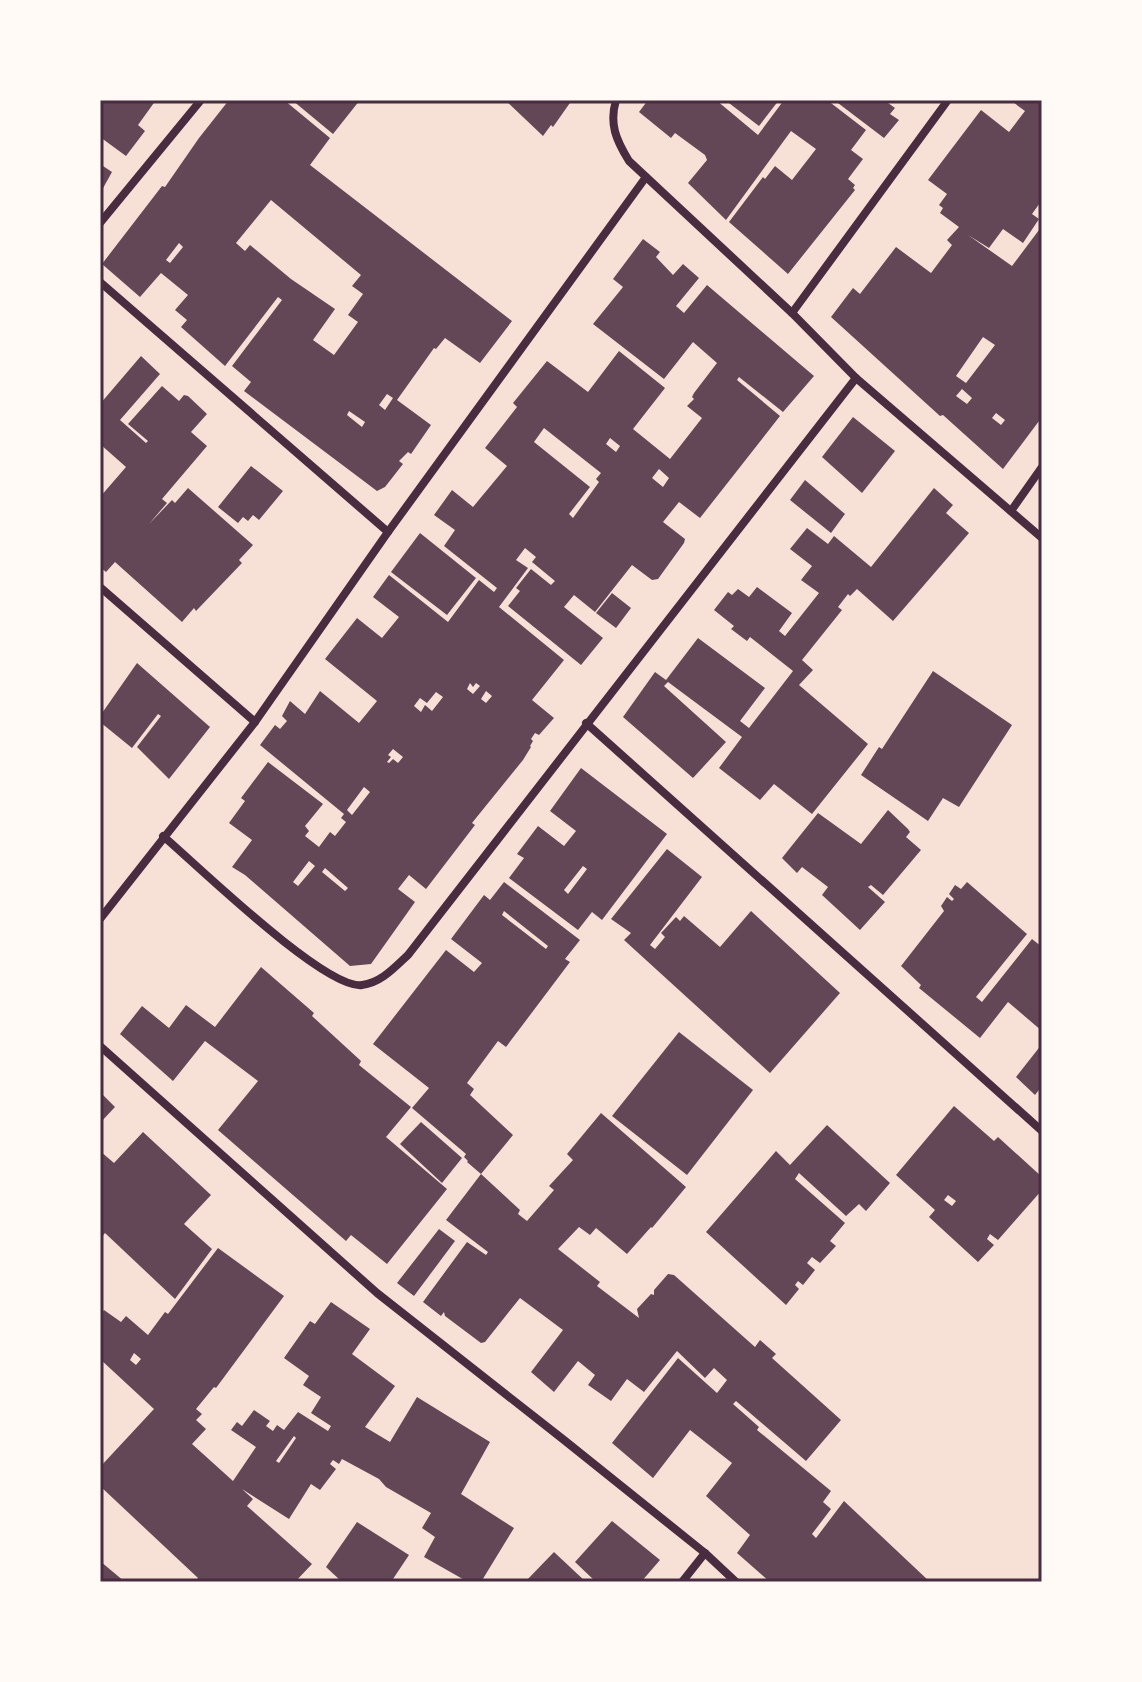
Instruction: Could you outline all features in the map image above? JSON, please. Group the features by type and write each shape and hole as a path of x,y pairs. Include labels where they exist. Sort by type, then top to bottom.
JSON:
{"street":[{"path":"100,223 201,100"},
{"path":"616,100 612,116 616,140 629,161 792,313 856,378 1042,538"},
{"path":"792,313 948,100"},
{"path":"100,919 255,722 388,532 646,177"},
{"path":"100,282 388,532"},
{"path":"163,836 267,927 341,981 360,986 389,973 408,955 856,378"},
{"path":"1011,511 1042,467"},
{"path":"100,587 255,722"},
{"path":"586,723 1042,1131"},
{"path":"100,1046 377,1293 705,1553 736,1582"},
{"path":"682,1582 705,1553"}],"building":[{"path":"100,100 156,100 138,125 145,131 126,156 100,137"},
{"path":"229,100 284,100 330,138 310,165 512,321 480,363 445,338 434,348 397,400 431,425 411,454 408,452 399,461 403,464 385,487 377,491 244,391 251,382 232,366 282,300 278,297 225,366 181,327 187,320 175,310 188,295 161,273 140,297 102,264 162,186 165,187","holes":["271,200 361,275 352,286 363,294 348,315 358,322 334,355 313,340 335,309 291,279 250,245 245,251 236,243","179,243 183,247 170,263 166,260","387,394 393,398 385,410 379,405","349,411 365,422 362,427 347,415"]},
{"path":"292,100 360,100 333,134"},
{"path":"505,100 572,100 543,136"},
{"path":"648,100 716,100 758,135 784,100 827,100 866,130 851,150 863,159 848,179 855,185 855,190 788,274 729,222 775,166 792,180 816,149 791,131 726,220 688,183 707,160 705,155 675,133 671,138 639,112"},
{"path":"725,100 779,100 759,126"},
{"path":"834,100 884,100 895,108 890,114 899,120 884,138"},
{"path":"1010,100 1042,100 1042,200 1032,214 1039,219 1023,243 1003,229 989,248 968,235 1012,266 1042,226 1042,417 1003,469 831,317 853,288 860,294 896,247 931,273 952,245 947,240 959,227 940,213 943,208 939,205 947,194 928,180 981,110 1009,132 1025,111","holes":["983,337 995,345 966,383 956,376","962,389 972,398 967,404 956,396","996,413 1005,420 1001,425 992,418"]},
{"path":"100,164 112,172 102,190 100,189"},
{"path":"643,239 660,252 656,257 673,275 683,264 699,278 676,306 684,313 707,285 814,376 783,412 739,377 737,380 780,416 700,518 679,502 663,522 685,539 658,579 652,580 632,565 595,612 574,595 564,607 603,638 581,665 508,606 520,591 516,588 531,569 551,585 555,581 532,562 536,557 525,548 516,560 528,568 499,607 564,660 532,700 554,718 539,735 535,733 523,760 472,823 475,825 426,889 409,875 398,889 415,902 371,964 350,966 232,867 252,840 229,823 245,801 241,798 268,762 323,804 305,826 309,831 305,836 319,847 330,832 335,836 346,822 341,818 344,814 260,745 275,725 280,729 287,721 282,716 290,701 305,714 320,691 359,723 377,701 325,659 357,618 382,638 399,617 373,597 389,575 448,622 479,580 494,592 497,588 444,546 455,530 434,515 452,490 473,507 507,466 485,448 517,407 513,403 547,361 588,392 619,351 665,388 633,429 670,459 702,418 687,406 717,363 693,342 664,379 593,324 623,287 613,279","holes":["544,428 601,473 596,479 599,482 573,518 569,514 590,487 534,442","610,438 620,446 616,452 606,444","659,469 669,478 663,487 652,478","470,683 473,687 476,683 480,686 473,694 467,689","486,691 492,696 486,703 481,699","436,692 443,697 432,711 425,705 421,712 414,706 420,698 427,703","393,749 403,757 398,763 393,759 387,762 391,757 388,755","364,787 370,792 352,815 347,810","309,861 315,866 298,886 293,882","325,868 348,888 345,891 322,872"]},
{"path":"141,356 160,374 120,420 146,443 148,441 128,424 162,386 179,401 184,395 188,396 207,414 191,432 207,446 162,499 167,503 149,524 188,488 253,545 239,560 242,563 182,622 115,562 106,572 100,567 100,497 126,467 100,444 100,404"},
{"path":"853,417 895,451 862,493 822,457"},
{"path":"251,466 283,491 259,520 253,515 248,521 243,517 238,523 218,507"},
{"path":"805,480 845,514 831,533 790,500"},
{"path":"934,488 953,505 946,513 969,533 893,621 857,589 850,596 848,594 838,607 842,610 802,660 813,670 799,685 868,744 812,814 774,784 760,800 719,768 742,737 668,682 664,686 726,742 693,778 623,717 655,672 666,680 698,638 765,688 740,721 749,728 793,671 750,637 747,641 731,629 734,626 714,610 728,592 732,595 738,589 749,597 757,587 792,613 779,631 785,636 819,593 801,580 812,566 790,549 807,528 828,544 834,536 871,567"},
{"path":"420,533 476,578 447,615 391,572"},
{"path":"612,593 631,608 616,628 596,613"},
{"path":"137,663 210,727 169,779 137,747 161,716 158,714 132,748 100,722 100,716"},
{"path":"933,671 1012,725 959,807 943,798 928,821 861,775 879,747 882,749"},
{"path":"581,768 667,834 602,920 592,912 578,930 509,878 524,858 517,854 538,826 564,846 576,831 550,811","holes":["583,866 587,869 568,894 564,890"]},
{"path":"888,810 908,829 910,832 906,837 921,850 883,895 871,885 868,887 885,902 860,930 822,895 828,887 802,867 797,873 782,858 818,813 861,844"},
{"path":"667,849 702,877 650,945 655,949 665,937 661,933 676,917 680,921 684,916 720,947 751,911 840,993 770,1073 624,940 631,933 611,919"},
{"path":"504,882 580,940 565,959 570,962 506,1047 498,1041 467,1083 474,1089 470,1095 513,1135 481,1174 467,1162 466,1154 412,1108 429,1088 373,1044 446,950 474,972 482,963 451,939 484,895 490,900","holes":["504,911 548,946 546,949 502,915"]},
{"path":"967,882 1027,934 976,997 982,1002 1032,939 1042,947 1042,1031 1008,1002 980,1038 919,988 921,985 901,966 944,911 941,906 947,897 952,901 954,899 949,894 955,885 961,889"},
{"path":"261,967 314,1013 312,1016 361,1061 359,1065 411,1107 386,1137 447,1189 387,1264 351,1235 346,1241 218,1130 258,1081 205,1041 173,1081 120,1034 142,1006 169,1028 186,1005 215,1027"},
{"path":"679,1032 753,1090 687,1175 612,1116"},
{"path":"1042,1044 1042,1086 1035,1095 1016,1077"},
{"path":"100,1092 115,1107 100,1123"},
{"path":"954,1106 994,1141 998,1137 1042,1177 1042,1190 998,1240 990,1234 987,1239 994,1245 978,1262 929,1217 935,1210 896,1175","holes":["948,1195 956,1201 952,1206 944,1200"]},
{"path":"601,1113 686,1187 627,1254 596,1228 590,1235 579,1227 558,1249 600,1282 597,1286 639,1318 637,1309 651,1294 654,1295 654,1290 668,1274 674,1275 755,1347 760,1340 776,1354 772,1358 841,1420 806,1461 736,1401 733,1404 759,1427 757,1430 831,1491 823,1502 831,1509 812,1534 816,1538 844,1501 930,1582 770,1582 737,1553 750,1535 706,1496 732,1463 690,1430 653,1478 612,1443 678,1358 717,1393 727,1380 714,1368 705,1378 677,1351 644,1392 627,1379 611,1401 588,1385 595,1375 578,1361 554,1392 531,1372 563,1330 520,1298 481,1343 445,1316 444,1312 441,1316 423,1302 467,1242 486,1255 488,1252 446,1220 481,1174 520,1210 518,1214 527,1221 554,1190 549,1186 573,1160 567,1154"},
{"path":"421,1122 462,1158 442,1183 400,1144"},
{"path":"827,1125 890,1183 866,1211 859,1204 846,1216 799,1173 795,1179 845,1223 830,1241 836,1246 820,1263 812,1257 807,1263 815,1270 803,1285 798,1281 795,1285 799,1289 786,1305 706,1232 776,1151 790,1165"},
{"path":"143,1132 211,1195 184,1224 212,1249 175,1299 105,1233 100,1239 100,1151 114,1163"},
{"path":"439,1229 455,1241 414,1296 397,1283"},
{"path":"218,1248 284,1296 216,1388 196,1409 202,1414 196,1420 206,1429 192,1444 233,1481 256,1447 231,1430 237,1422 242,1426 254,1410 270,1421 266,1426 273,1431 277,1425 284,1430 298,1412 328,1431 331,1426 311,1413 321,1397 303,1385 309,1376 284,1358 310,1321 315,1324 331,1302 370,1329 352,1354 395,1386 365,1427 390,1442 417,1397 490,1442 461,1494 514,1528 481,1582 468,1582 424,1557 435,1537 422,1528 431,1513 342,1459 339,1464 333,1460 330,1464 336,1469 320,1490 311,1484 289,1519 242,1489 253,1499 247,1506 312,1564 295,1582 195,1582 198,1578 100,1486 100,1467 154,1409 100,1359 100,1316 104,1310 121,1322 126,1316 148,1335 165,1312 168,1314","holes":["134,1353 141,1359 136,1365 130,1360","294,1436 296,1438 279,1463 276,1461"]},
{"path":"612,1521 660,1560 641,1582 596,1582 575,1562"},
{"path":"357,1522 409,1555 391,1582 342,1582 326,1567"},
{"path":"554,1552 586,1582 525,1582"},
{"path":"100,1561 125,1582 100,1582"}]}
